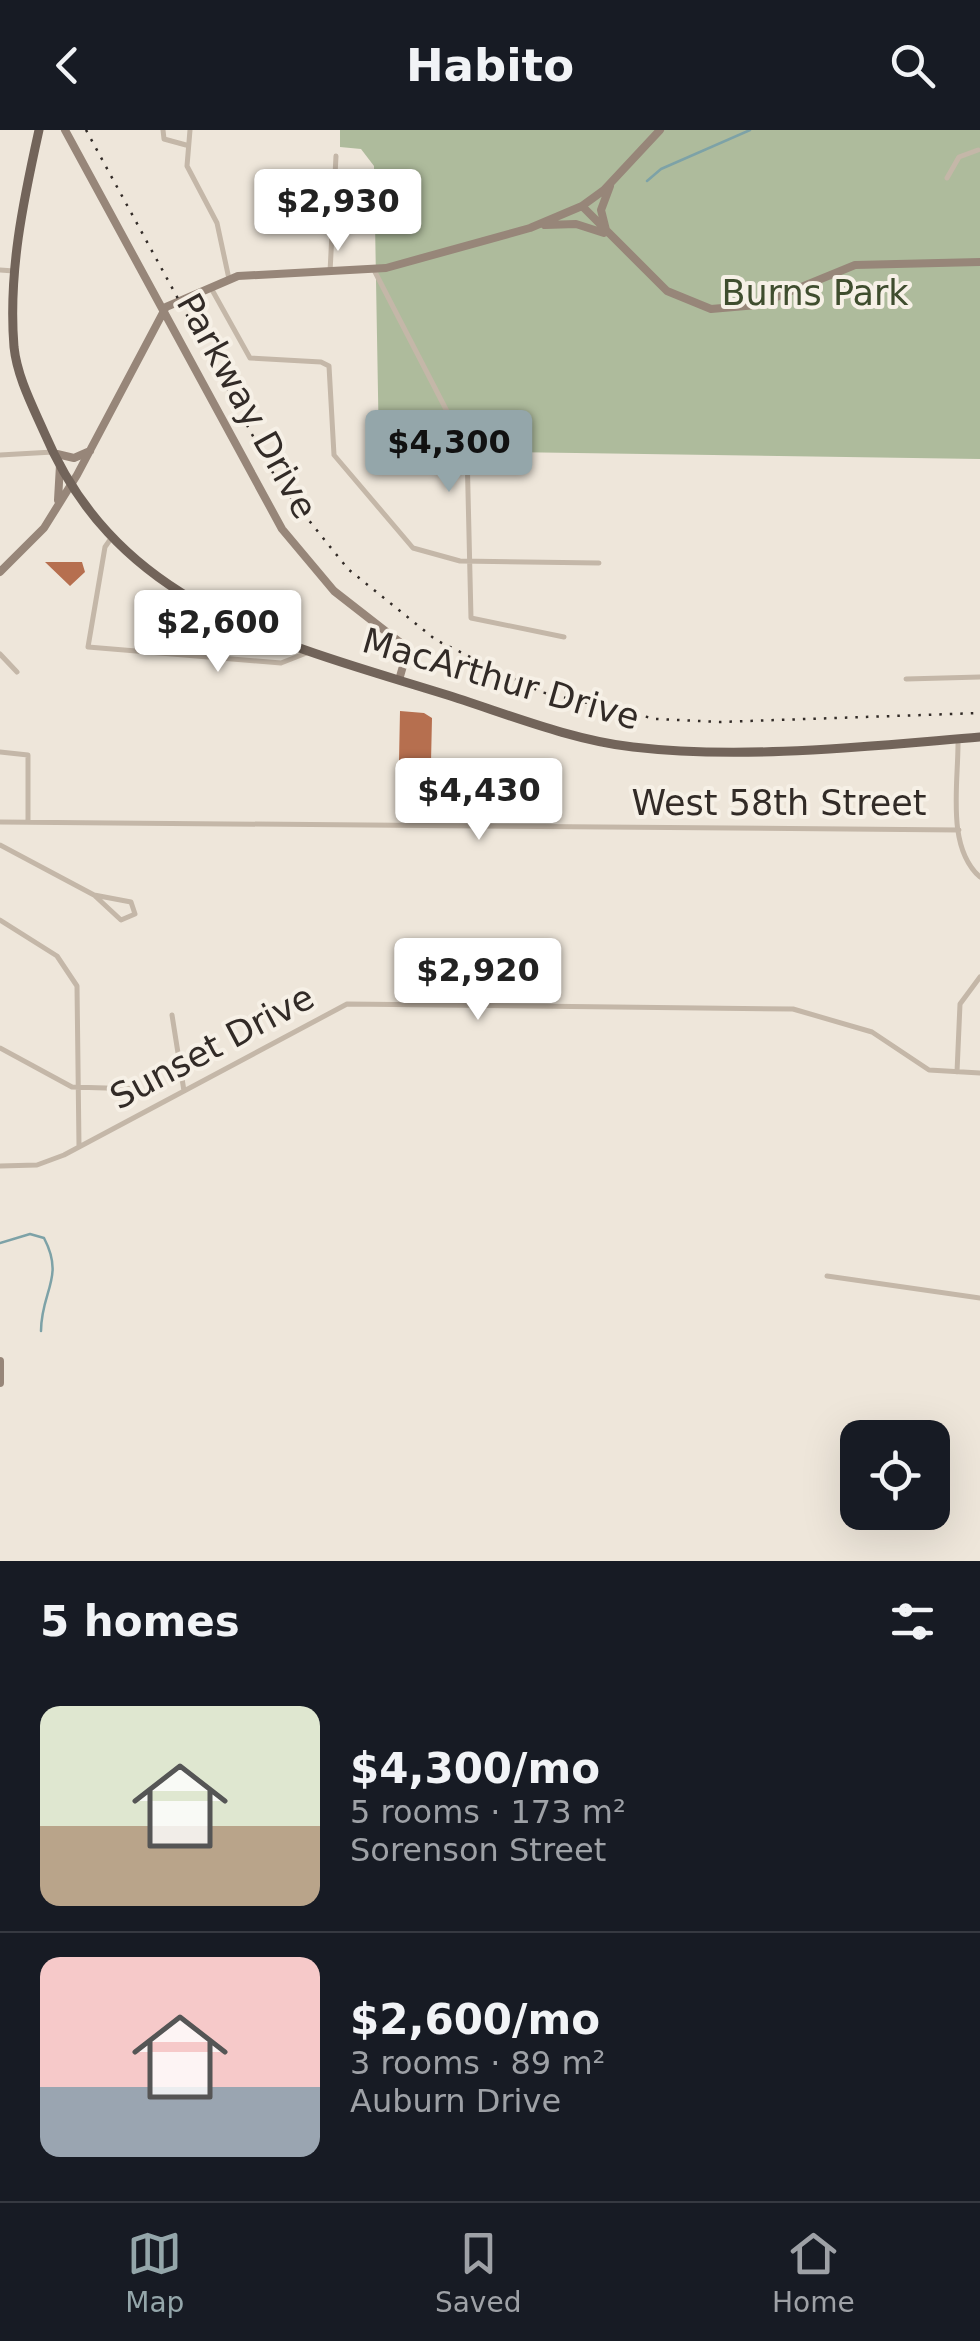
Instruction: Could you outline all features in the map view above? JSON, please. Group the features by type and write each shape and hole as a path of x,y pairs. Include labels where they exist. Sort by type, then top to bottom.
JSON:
{"main road":[{"name":"MacArthur Drive","path":"38,133 14,270 14,346 28,396 71,485 112,537 189,600 246,630 309,652 630,747 715,751 980,737"}],"street":[{"name":"Parkway Drive","path":"65,130 266,501 298,552 334,591 402,644 405,659 399,680"},
{"path":"163,130 164,139 186,145"},
{"path":"190,130 187,166 218,228 230,278"},
{"path":"0,572 25,550 71,485 163,310 230,278 374,270 426,260 536,226 582,206 612,182 660,130"},
{"path":"947,178 959,157 979,150 980,142"},
{"path":"330,273 336,156"},
{"path":"607,234 601,210 612,182"},
{"path":"582,206 667,291 720,310 757,305 856,264 980,262"},
{"path":"536,226 576,224 607,234"},
{"path":"0,270 14,270"},
{"path":"374,270 464,442 468,612 475,621 512,623 532,632 564,637"},
{"path":"209,286 250,358 321,362 328,366 334,456 402,537 420,552 469,561 599,563"},
{"path":"152,330 172,327"},
{"path":"0,455 53,452 74,458 90,451"},
{"path":"56,508 60,465"},
{"path":"112,537 105,546 88,647 281,663 309,652"},
{"path":"0,654 17,672"},
{"path":"906,679 980,678"},
{"path":"958,738 959,830 964,860 980,877"},
{"path":"0,752 28,756 28,822"},
{"name":"West 58th Street","path":"0,822 959,830"},
{"path":"0,845 94,895 121,920 135,914 129,902 94,895"},
{"path":"0,920 57,956 73,976 81,1003 79,1146"},
{"path":"957,1072 960,1004 980,977"},
{"name":"Sunset Drive","path":"0,1166 38,1165 79,1146 347,1004 792,1009 872,1032 929,1070 980,1073"},
{"path":"172,1014 184,1091"},
{"path":"0,1048 79,1088 138,1089"},
{"path":"827,1276 980,1298"},
{"path":"0,1362 0,1383"}],"green space":[{"name":"Burns Park","path":"340,130 980,130 980,459 379,450 374,166 361,149 340,147"}],"building":[{"path":"45,562 82,562 85,572 70,586"},
{"path":"400,711 424,713 432,718 431,762 399,761"}],"waterway":[{"path":"647,181 661,169 750,130"},
{"path":"0,1243 30,1234 44,1238 52,1274 41,1331"}],"railway":[{"path":"86,130 278,482 348,569 436,640 541,692 656,719 719,722 980,713"}]}
